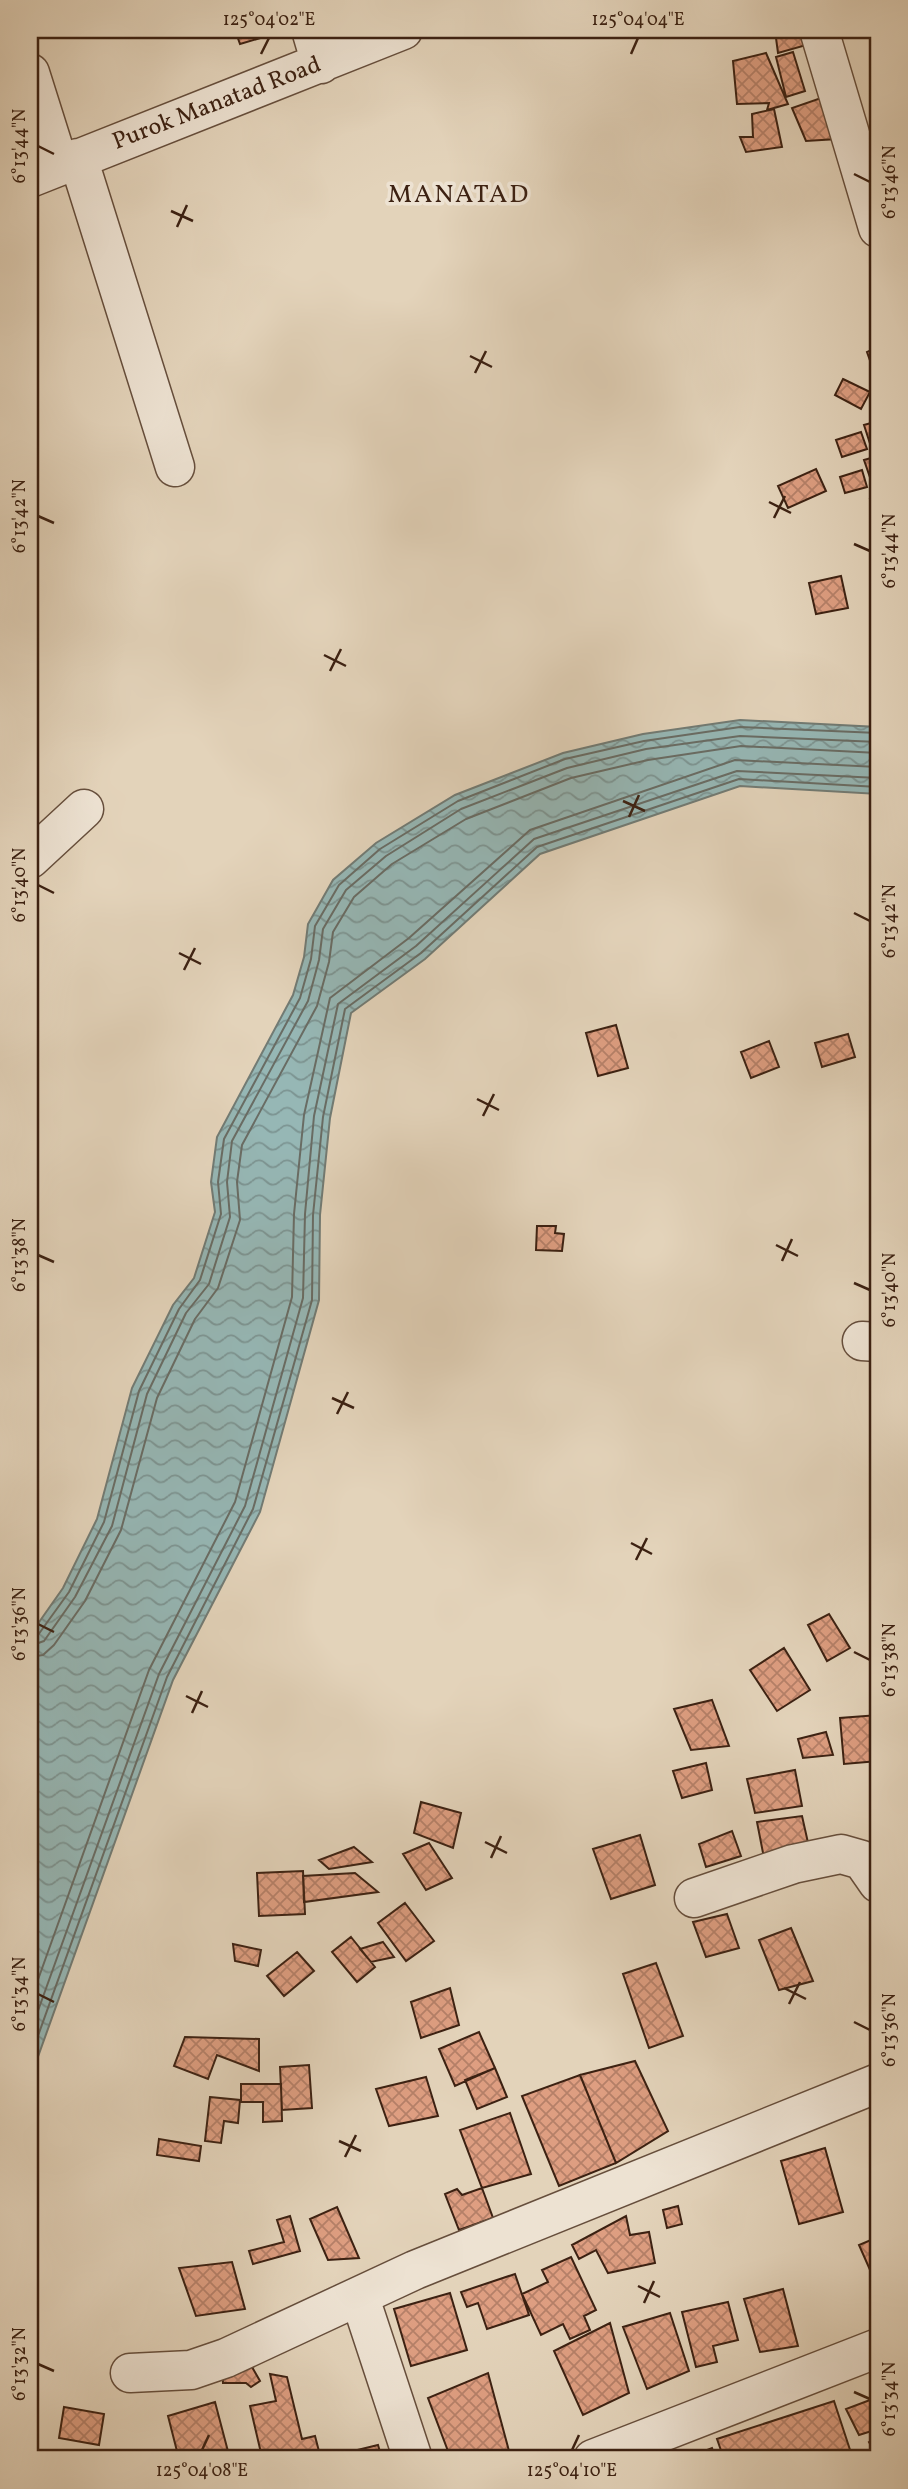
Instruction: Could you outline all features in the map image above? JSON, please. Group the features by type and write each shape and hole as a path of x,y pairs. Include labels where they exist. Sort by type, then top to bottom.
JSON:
{"street":[{"name":"Purok Manatad Road","path":"56,167 316,47 403,30"},
{"path":"819,30 878,228"},
{"path":"30,73 56,167 175,467"},
{"path":"30,859 84,809"},
{"path":"694,1898 793,1864 841,1854 862,1860 878,1884"},
{"path":"130,2373 191,2370 226,2358 274,2333 360,2298 415,2270 878,2083"},
{"path":"360,2298 413,2459"},
{"path":"593,2459 878,2348"}],"water":[{"path":"740,720 878,727 878,794 740,786 540,854 425,959 351,1013 330,1118 320,1215 319,1300 260,1512 173,1680 30,2079 30,1635 63,1588 97,1519 132,1388 173,1305 194,1278 215,1212 211,1182 217,1137 293,995 304,957 308,924 333,880 376,843 455,795 563,753 643,734"}],"building":[{"path":"235,30 284,30 284,31 240,44"},
{"path":"791,30 801,30 810,44 778,53 776,38"},
{"path":"793,52 805,91 786,97 776,57"},
{"path":"766,53 788,104 767,110 769,103 737,104 733,61"},
{"path":"824,97 837,139 806,141 792,108"},
{"path":"774,109 782,147 746,152 740,137 753,137 752,114"},
{"path":"878,347 878,383 867,352"},
{"path":"843,379 870,392 861,409 835,395"},
{"path":"878,421 878,451 873,453 864,425"},
{"path":"861,432 867,449 842,457 836,440"},
{"path":"878,456 878,487 874,489 864,460"},
{"path":"816,469 826,491 788,508 778,486"},
{"path":"862,470 867,487 845,493 840,477"},
{"path":"878,496 878,523 870,499"},
{"path":"841,576 848,608 816,614 809,583"},
{"path":"616,1025 628,1068 598,1076 586,1033"},
{"path":"848,1034 855,1057 822,1067 815,1043"},
{"path":"769,1041 779,1067 751,1078 741,1052"},
{"path":"537,1226 556,1226 555,1233 564,1234 562,1251 536,1250"},
{"path":"829,1614 850,1648 827,1661 808,1625"},
{"path":"784,1648 810,1690 777,1711 750,1670"},
{"path":"712,1700 729,1746 691,1750 674,1709"},
{"path":"878,1715 878,1761 844,1764 840,1718"},
{"path":"826,1732 833,1755 803,1758 798,1739"},
{"path":"706,1763 712,1790 682,1798 673,1771"},
{"path":"795,1770 802,1806 755,1813 747,1779"},
{"path":"421,1802 461,1813 453,1848 414,1833"},
{"path":"802,1816 811,1856 764,1858 757,1822"},
{"path":"732,1831 741,1856 706,1867 699,1844"},
{"path":"640,1835 655,1885 611,1899 593,1849"},
{"path":"429,1843 452,1878 426,1890 403,1854"},
{"path":"354,1847 372,1862 329,1869 319,1860"},
{"path":"303,1871 305,1914 259,1916 257,1873"},
{"path":"355,1873 378,1892 304,1902 303,1876"},
{"path":"405,1903 434,1941 406,1961 378,1923"},
{"path":"727,1914 739,1948 706,1957 693,1922"},
{"path":"791,1928 813,1981 779,1990 759,1940"},
{"path":"351,1937 375,1967 357,1982 332,1952"},
{"path":"383,1942 394,1957 371,1962 360,1949"},
{"path":"233,1944 261,1950 258,1966 235,1961"},
{"path":"297,1952 314,1971 284,1996 267,1976"},
{"path":"656,1963 683,2036 649,2048 623,1974"},
{"path":"450,1988 459,2025 421,2038 411,2002"},
{"path":"479,2032 495,2068 455,2086 439,2049"},
{"path":"185,2037 259,2039 259,2071 217,2055 208,2079 174,2066"},
{"path":"635,2061 668,2131 616,2163 580,2075"},
{"path":"309,2065 312,2108 282,2110 280,2067"},
{"path":"495,2068 507,2097 477,2109 465,2080"},
{"path":"580,2075 616,2163 559,2186 522,2096"},
{"path":"426,2077 438,2116 389,2126 376,2089"},
{"path":"241,2084 281,2084 282,2121 263,2122 263,2102 241,2102"},
{"path":"210,2097 240,2100 238,2123 224,2121 221,2143 205,2141"},
{"path":"510,2113 531,2174 482,2188 460,2130"},
{"path":"878,2125 878,2149 871,2127"},
{"path":"159,2139 201,2146 199,2161 157,2155"},
{"path":"825,2148 843,2212 799,2224 781,2161"},
{"path":"482,2188 493,2218 459,2230 445,2194 457,2189 462,2195"},
{"path":"678,2206 682,2224 667,2228 663,2210"},
{"path":"337,2207 359,2258 328,2260 310,2219"},
{"path":"290,2216 300,2251 253,2264 249,2251 284,2242 277,2220"},
{"path":"626,2216 630,2235 649,2232 655,2263 608,2273 596,2250 579,2259 572,2245"},
{"path":"878,2237 878,2288 859,2245"},
{"path":"571,2257 596,2310 584,2316 590,2330 570,2339 563,2324 541,2335 522,2294 548,2282 542,2270"},
{"path":"232,2262 245,2309 196,2316 179,2268"},
{"path":"515,2274 529,2315 487,2329 478,2303 467,2307 461,2292"},
{"path":"783,2289 798,2346 760,2352 744,2299"},
{"path":"450,2293 467,2350 411,2366 394,2309"},
{"path":"728,2302 738,2340 713,2346 717,2362 696,2367 682,2312"},
{"path":"670,2313 689,2371 647,2389 623,2327"},
{"path":"610,2323 629,2393 583,2415 554,2351"},
{"path":"248,2360 260,2381 251,2387 246,2383 223,2383 222,2362"},
{"path":"488,2373 509,2451 469,2459 451,2459 428,2398"},
{"path":"270,2374 287,2377 302,2439 315,2436 321,2459 276,2459 274,2454 261,2453 250,2406 276,2401"},
{"path":"878,2397 878,2429 859,2435 846,2409"},
{"path":"834,2401 853,2459 724,2459 717,2439"},
{"path":"215,2402 230,2459 179,2459 168,2416"},
{"path":"64,2407 104,2414 99,2445 59,2438"},
{"path":"878,2437 878,2457 869,2442"},
{"path":"378,2445 382,2459 343,2459 341,2454"},
{"path":"712,2448 716,2459 684,2459"}],"district":[{"name":"MANATAD","path":"459,195"}]}
